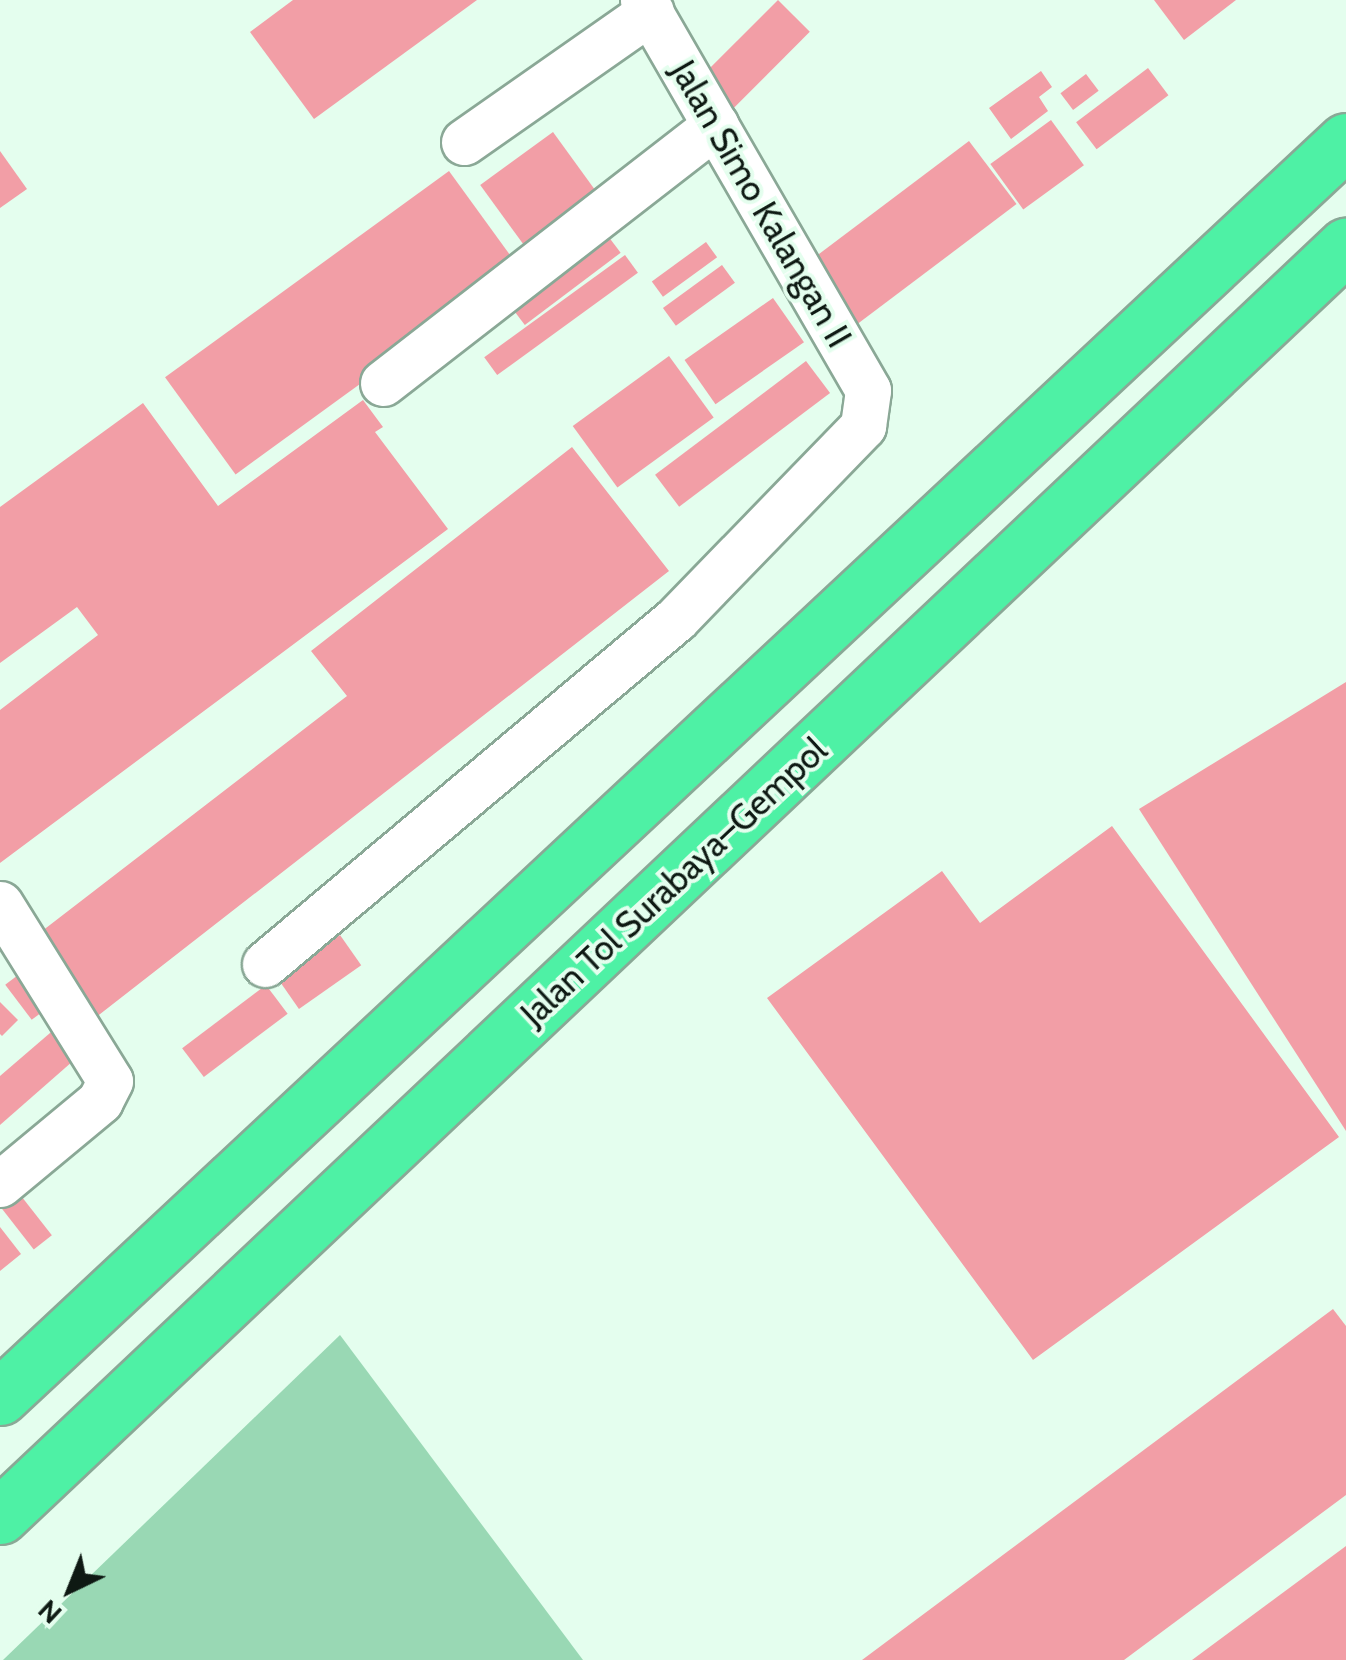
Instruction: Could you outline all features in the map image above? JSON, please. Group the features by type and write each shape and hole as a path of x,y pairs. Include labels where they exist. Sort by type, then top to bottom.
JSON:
{"highway":[{"path":"0,1396 1346,141"},
{"name":"Jalan Tol Surabaya–Gempol","path":"0,1516 1346,246"}],"street":[{"name":"Jalan Simo Kalangan II","path":"265,964 676,620 853,439 868,411 868,390 647,6"},
{"path":"464,142 647,6"},
{"path":"383,383 716,125"},
{"path":"0,1184 100,1100 110,1081 1,908"}],"green space":[{"path":"340,1335 583,1660 3,1660"}],"building":[{"path":"293,0 477,0 314,119 250,32"},
{"path":"778,0 810,32 729,113 697,81"},
{"path":"1154,0 1236,0 1184,40"},
{"path":"1148,68 1168,95 1097,149 1076,122"},
{"path":"1041,71 1052,87 1039,97 1048,111 1011,139 989,108"},
{"path":"1086,74 1099,91 1073,110 1060,93"},
{"path":"1051,120 1084,165 1023,209 990,164"},
{"path":"553,132 599,196 527,249 480,185"},
{"path":"969,141 1017,204 854,326 807,263"},
{"path":"0,151 27,189 0,208"},
{"path":"449,171 520,268 236,474 165,377"},
{"path":"608,236 621,253 525,325 512,308"},
{"path":"706,242 717,257 663,297 652,281"},
{"path":"625,255 638,273 497,375 484,357"},
{"path":"722,265 735,283 676,326 663,308"},
{"path":"773,298 804,342 716,404 685,360"},
{"path":"669,356 714,417 617,487 573,426"},
{"path":"806,361 830,393 679,507 655,475"},
{"path":"363,400 383,427 375,432 448,529 0,863 0,710 98,635 77,607 0,663 0,507 143,403 218,506"},
{"path":"572,447 669,571 95,1018 33,938 347,696 311,651"},
{"path":"1346,682 1346,1131 1139,809"},
{"path":"1112,826 1339,1137 1033,1360 767,998 942,871 980,923"},
{"path":"340,935 361,965 299,1009 278,979"},
{"path":"22,972 48,1007 32,1020 5,985"},
{"path":"266,985 288,1014 204,1077 182,1048"},
{"path":"0,1002 18,1020 2,1036 0,1034"},
{"path":"57,1027 81,1054 0,1125 0,1076"},
{"path":"18,1192 52,1235 34,1250 0,1206"},
{"path":"0,1227 21,1254 0,1271"},
{"path":"1333,1309 1346,1326 1346,1495 1124,1660 862,1660"},
{"path":"1346,1546 1346,1660 1192,1660"}]}
